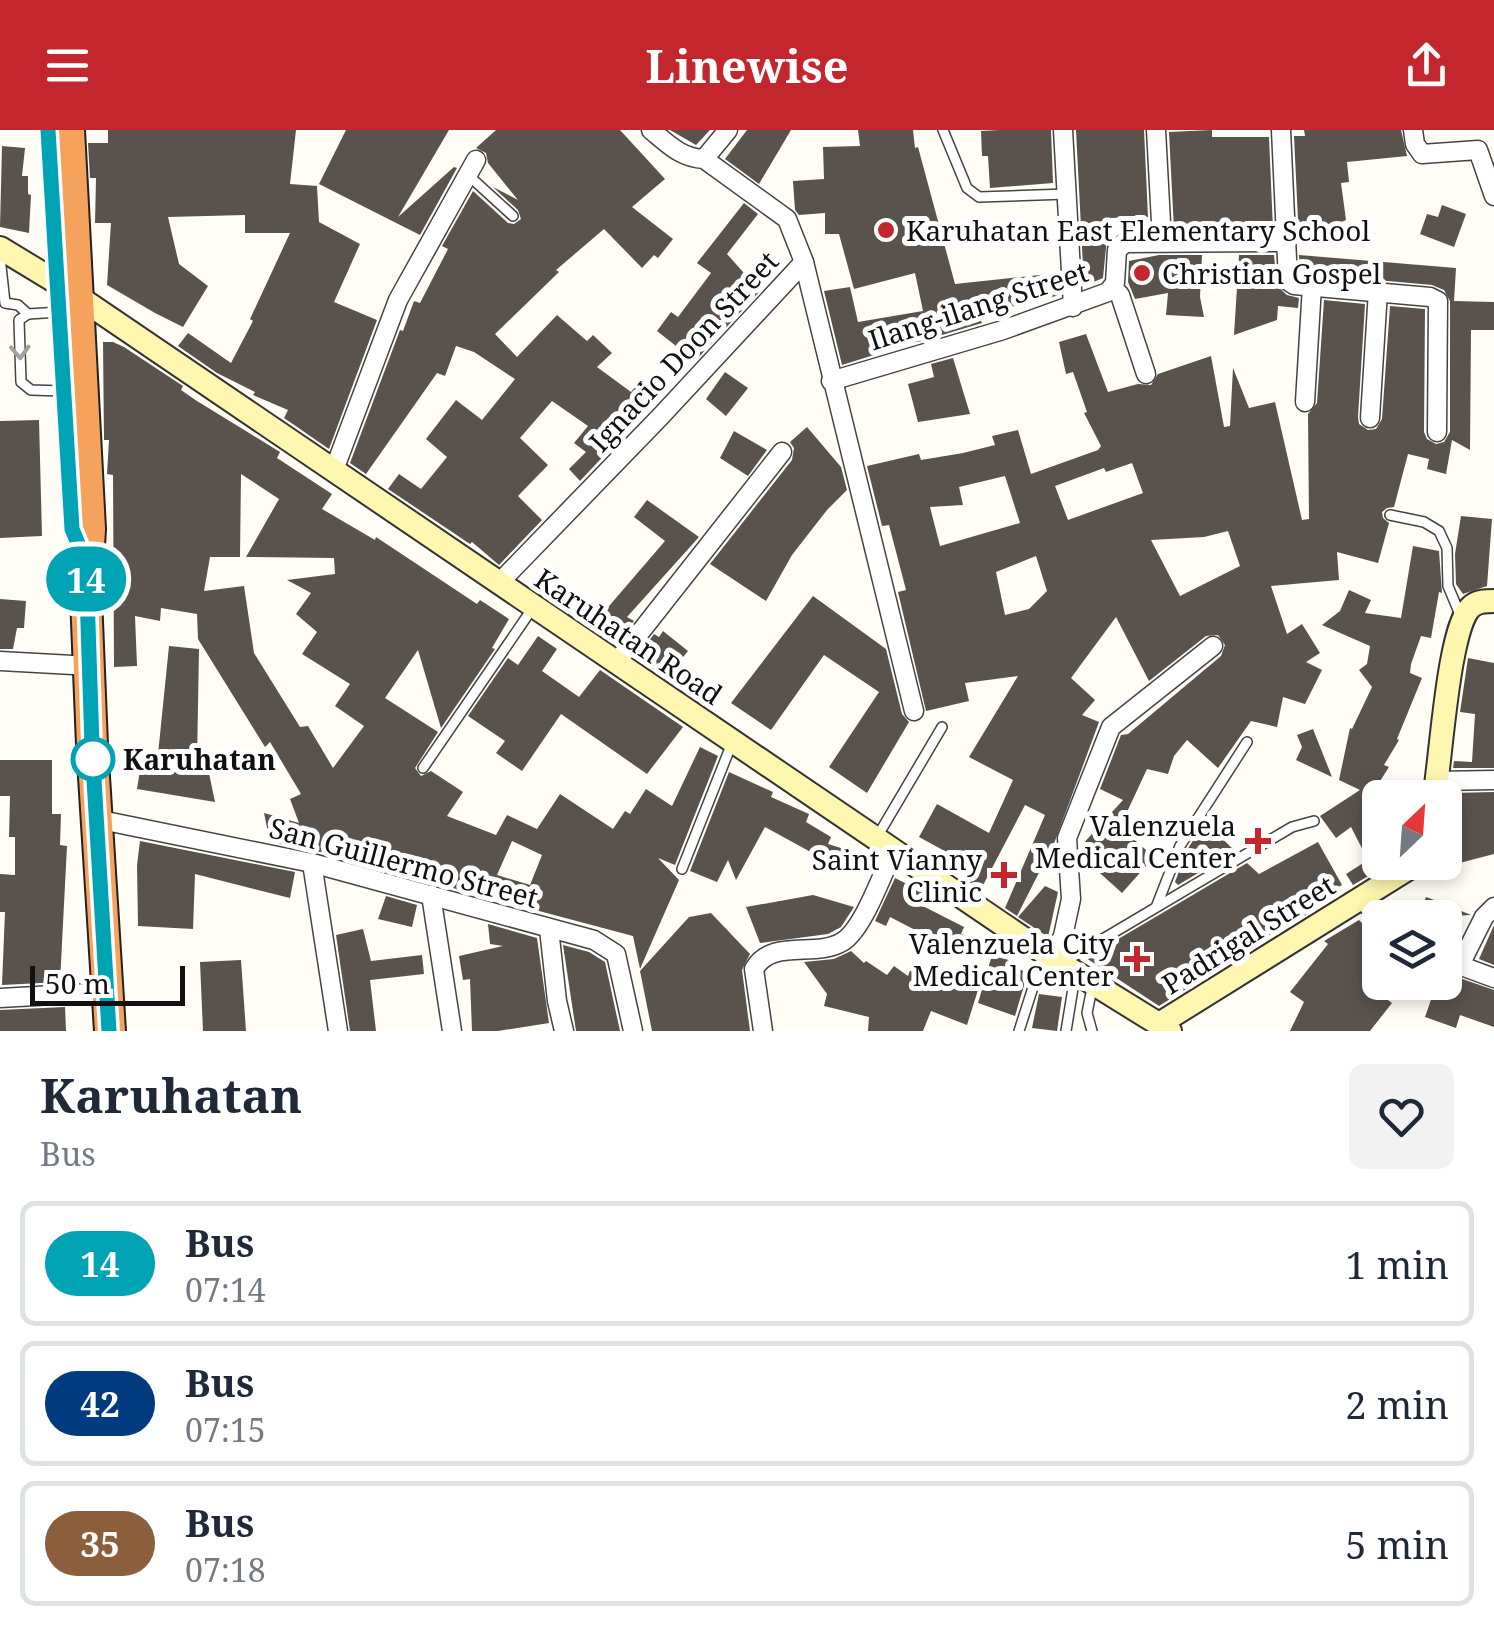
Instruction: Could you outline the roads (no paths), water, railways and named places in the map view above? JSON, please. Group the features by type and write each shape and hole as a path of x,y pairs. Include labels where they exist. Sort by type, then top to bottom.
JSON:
{"highway":[{"path":"48,130 90,530 86,563 96,818 110,1031"},
{"path":"68,130 64,392 72,529 86,563"}],"main road":[{"name":"Karuhatan Road","path":"0,248 66,298 334,470 884,846 1164,1028"},
{"path":"1437,780 1462,621 1469,607 1494,601"},
{"name":"Padrigal Street","path":"1164,1028 1391,880"}],"street":[{"name":"Ignacio Doon Street","path":"500,584 804,262 787,220 704,159 676,151 651,130"},
{"path":"704,159 728,130"},
{"path":"1063,130 1073,307"},
{"path":"1156,130 1162,240"},
{"path":"1281,130 1288,282 1430,296 1440,305 1437,432"},
{"path":"1413,130 1415,144 1422,154 1478,150 1494,196"},
{"path":"334,470 398,300 472,168"},
{"name":"Ilang-ilang Street","path":"830,380 1073,307 1112,288 1119,245 1162,240 1286,242"},
{"path":"804,262 914,711"},
{"path":"1306,402 1312,286"},
{"path":"1112,288 1120,294 1146,374"},
{"path":"1370,418 1378,291"},
{"path":"616,663 782,452"},
{"path":"1065,967 1064,936 1071,899 1068,838 1111,727 1214,646"},
{"path":"0,661 91,666"},
{"path":"1462,785 1494,780"},
{"name":"San Guillermo Street","path":"96,818 312,863 594,940 616,954 632,1031"},
{"path":"763,1031 754,969 764,956 775,952 842,942 856,928 884,846"},
{"path":"312,863 338,1031"},
{"path":"431,895 452,1031"},
{"path":"1462,949 1494,907"},
{"path":"550,929 564,1031"},
{"path":"1462,967 1494,978"},
{"path":"0,998 107,992"}],"lane":[{"path":"943,130 967,188 979,197 1067,194"},
{"path":"472,168 513,216"},
{"path":"0,256 5,303 18,305 28,314"},
{"path":"64,392 31,390 22,382 18,320 66,298"},
{"path":"1390,515 1424,522 1439,532 1447,548 1448,586 1462,621"},
{"path":"423,768 534,607"},
{"path":"884,846 942,727"},
{"path":"1157,905 1180,846 1247,742"},
{"path":"682,869 732,743"},
{"path":"1019,1031 1065,967 1157,905 1292,827 1314,821"},
{"path":"1065,967 1066,1031"},
{"path":"1065,967 1092,1031"}],"place":[{"name":"Karuhatan East Elementary School","path":"886,230"},
{"name":"Christian Gospel","path":"1142,273"},
{"name":"Karuhatan","path":"93,759"},
{"name":"Valenzuela Medical Center","path":"1258,841"},
{"name":"Saint Vianny Clinic","path":"1004,875"},
{"name":"Valenzuela City Medical Center","path":"1137,959"}]}
